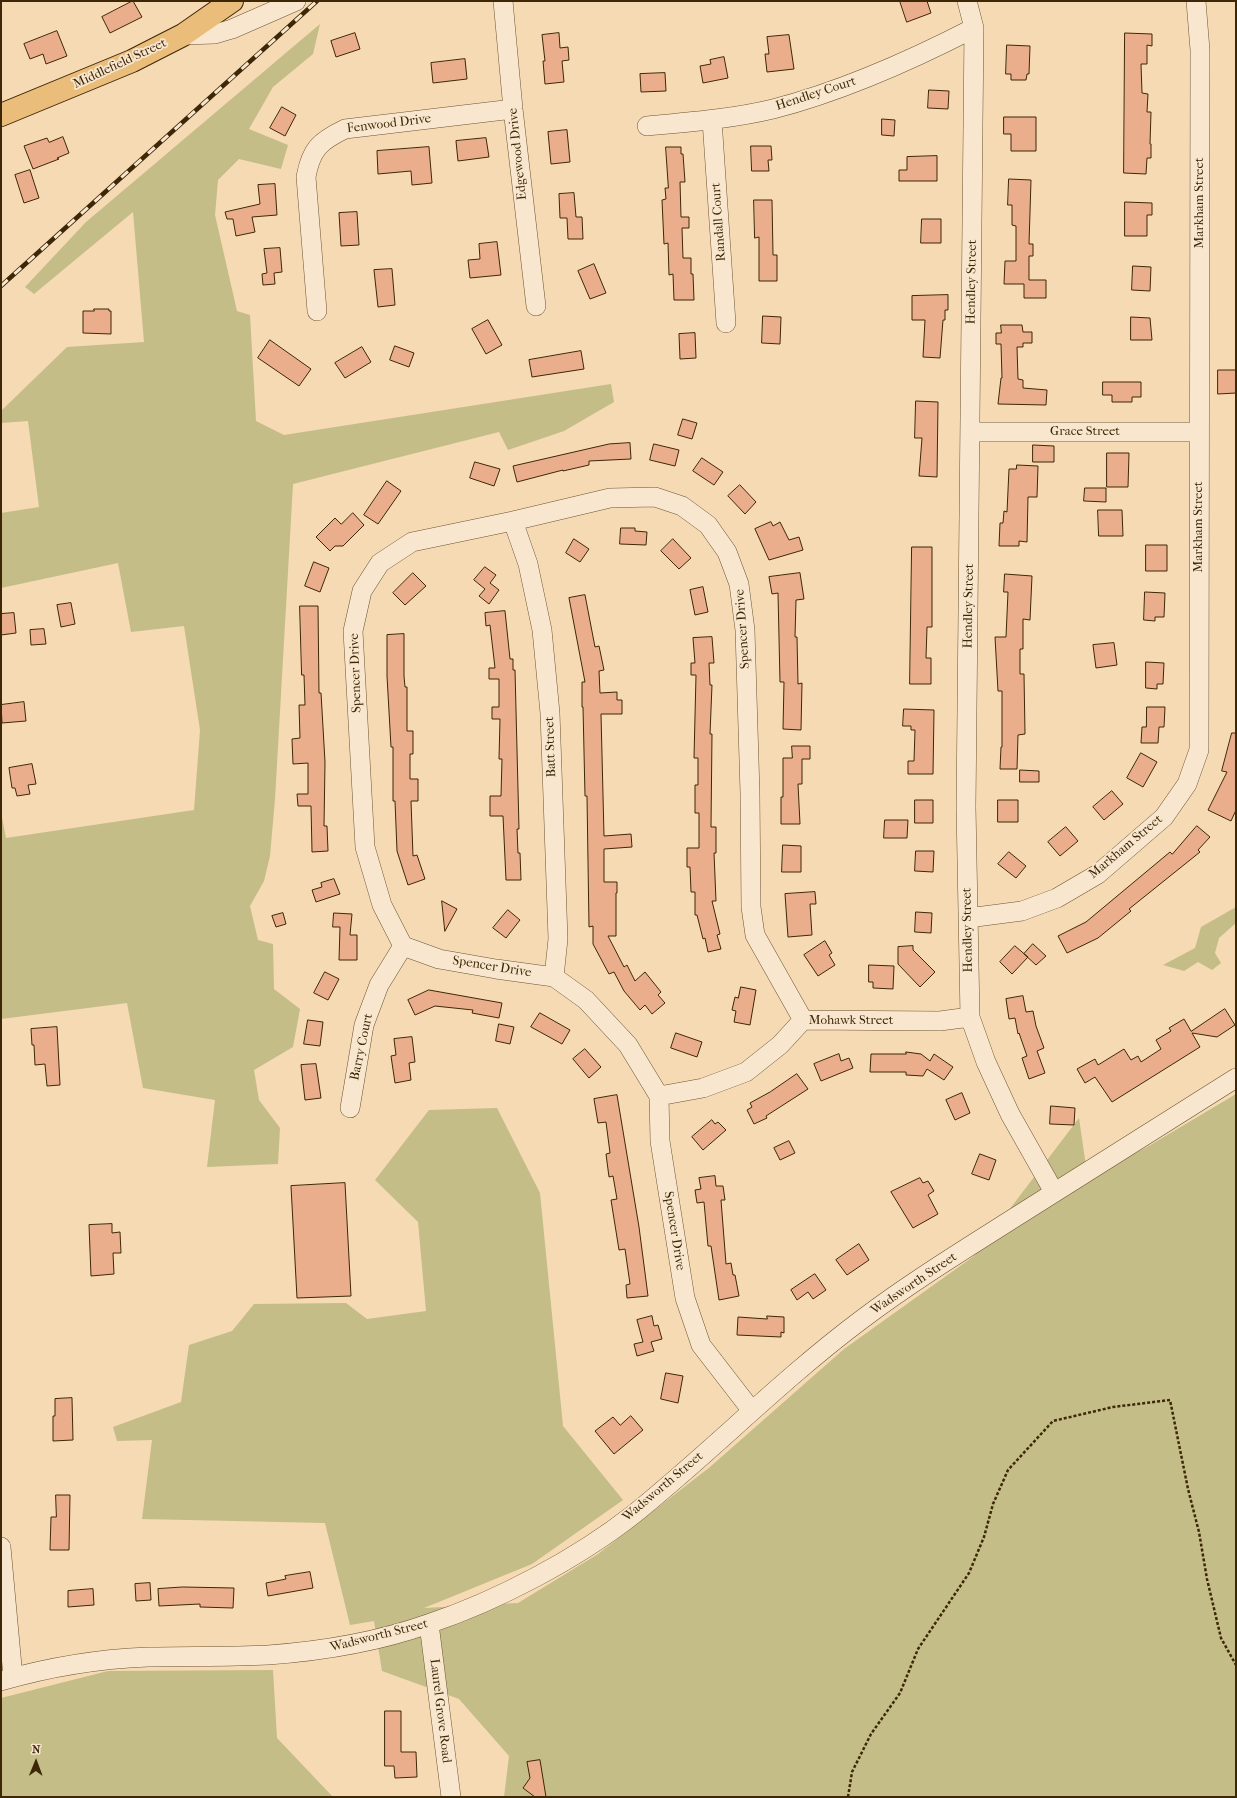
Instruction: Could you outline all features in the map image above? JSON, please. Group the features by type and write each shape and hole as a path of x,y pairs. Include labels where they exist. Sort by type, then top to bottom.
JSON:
{"main road":[{"name":"Middlefield Street","path":"1,115 132,61 182,35 232,1"}],"street":[{"path":"182,35 215,34 232,29 296,1"},
{"name":"Edgewood Drive","path":"503,1 513,109 536,306"},
{"name":"Hendley Street","path":"967,1 974,28 966,807 970,1017 986,1062 1010,1114 1054,1192"},
{"name":"Markham Street","path":"968,918 1022,911 1058,898 1098,874 1164,817 1187,784 1198,750 1200,50 1196,1"},
{"name":"Hendley Court","path":"647,126 712,120 772,109 835,90 934,49 974,28"},
{"name":"Fenwood Drive","path":"317,311 306,177 309,160 326,138 345,129 513,109"},
{"name":"Randall Court","path":"712,120 726,323"},
{"name":"Grace Street","path":"971,432 1199,432"},
{"name":"Spencer Drive","path":"752,1411 701,1345 685,1298 660,1141 658,1096 628,1045 586,1000 554,977 496,969 439,958 403,946 382,905 365,847 353,631 362,591 380,563 412,542 513,521 610,498 655,497 682,506 708,525 727,552 739,584 744,630 750,793 751,907 755,935 803,1020"},
{"name":"Batt Street","path":"513,521 528,564 542,630 550,713 558,939 554,977"},
{"name":"Barry Court","path":"350,1108 364,1025 379,985 403,946"},
{"name":"Mohawk Street","path":"658,1096 703,1088 746,1072 780,1045 803,1020 940,1021 970,1017"},
{"name":"Wadsworth Street","path":"7,1679 53,1668 97,1661 146,1657 266,1655 322,1650 376,1639 429,1624 531,1580 589,1546 633,1514 752,1411 859,1322 912,1283 1236,1078"},
{"path":"1,1547 7,1679"},
{"name":"Laurel Grove Road","path":"429,1624 451,1797"}],"path":[{"path":"848,1797 852,1772 871,1734 900,1693 918,1649 970,1573 984,1537 993,1504 1008,1470 1053,1421 1113,1407 1170,1400 1188,1489 1199,1532 1206,1579 1222,1638 1236,1665"}],"shaded area":[{"path":"320,24 313,54 273,87 249,129 288,145 281,169 239,159 218,180 215,215 237,311 250,315 256,421 284,435 611,384 614,402 564,431 508,450 499,432 293,484 275,799 270,856 264,881 250,906 258,940 273,944 274,989 300,1009 293,1047 254,1070 259,1100 280,1128 278,1164 207,1167 215,1100 143,1088 127,1003 1,1019 1,812 6,838 194,810 200,730 184,626 131,632 118,563 1,588 1,513 39,507 28,421 1,423 1,411 67,347 144,342 133,212 34,294 25,287 86,222"},
{"path":"1236,907 1236,923 1219,938 1215,953 1221,963 1212,970 1198,962 1184,971 1163,965 1195,948 1201,927"},
{"path":"1236,1094 1236,1797 504,1797 509,1756 459,1699 382,1671 374,1621 350,1625 325,1523 142,1519 152,1440 117,1441 113,1427 181,1402 189,1345 232,1331 254,1304 346,1303 367,1319 426,1311 418,1222 375,1180 429,1110 497,1108 540,1193 563,1426 623,1500 532,1564 424,1608 518,1603 598,1554 710,1467 844,1349 974,1256 1079,1118 1087,1173 1086,1179 1147,1147"},
{"path":"273,1670 277,1738 333,1797 1,1797 1,1698 108,1671"}],"building":[{"path":"133,1 142,17 110,33 102,17"},
{"path":"900,1 927,1 931,13 907,22"},
{"path":"57,31 67,56 46,64 43,54 30,59 24,44"},
{"path":"355,33 360,49 336,57 331,41"},
{"path":"559,33 560,48 568,47 569,60 562,61 564,82 545,84 543,61 545,61 542,35"},
{"path":"1125,33 1152,34 1152,46 1147,45 1147,64 1141,64 1142,93 1148,94 1147,112 1151,112 1151,158 1147,158 1146,174 1124,173"},
{"path":"789,35 794,69 767,72 765,54 769,54 767,37"},
{"path":"1007,45 1030,46 1029,74 1027,74 1026,80 1011,80 1011,74 1006,74"},
{"path":"724,57 728,78 703,83 700,66 711,64 710,60"},
{"path":"465,59 467,79 433,83 431,63"},
{"path":"665,73 666,91 641,92 640,74"},
{"path":"929,90 949,91 948,109 928,108"},
{"path":"282,107 296,115 285,136 270,128"},
{"path":"1004,117 1036,117 1036,151 1011,151 1011,134 1004,134"},
{"path":"882,119 895,120 894,136 882,135"},
{"path":"567,130 570,162 551,164 548,132"},
{"path":"63,137 69,153 57,158 59,159 33,169 24,146 47,138 49,142"},
{"path":"486,138 489,157 458,161 456,141"},
{"path":"751,146 771,146 772,160 768,160 769,171 752,171"},
{"path":"429,147 432,183 412,185 411,171 378,174 377,151"},
{"path":"666,147 681,147 681,154 683,154 685,182 680,182 681,217 689,217 689,228 682,228 683,258 691,258 694,300 674,300 673,274 669,275 668,243 664,244 662,200 666,199 665,188 668,188"},
{"path":"937,156 937,181 899,181 899,170 907,170 907,157"},
{"path":"30,170 39,198 24,203 15,175"},
{"path":"1009,179 1031,180 1029,244 1033,244 1033,256 1029,256 1029,280 1046,280 1046,298 1024,298 1024,284 1004,284 1005,261 1016,261 1016,226 1012,225 1012,205 1008,205"},
{"path":"275,184 277,215 252,217 255,232 236,236 233,219 227,219 225,212 260,204 258,185"},
{"path":"574,193 576,217 582,217 583,239 568,239 567,218 560,218 559,194"},
{"path":"754,200 772,200 773,255 777,255 777,281 759,281 759,237 755,238"},
{"path":"1125,202 1152,203 1152,215 1147,215 1147,236 1125,236"},
{"path":"357,212 359,245 341,246 339,213"},
{"path":"922,219 941,219 941,243 921,243"},
{"path":"497,242 501,275 470,278 468,260 480,259 479,244"},
{"path":"280,248 282,272 274,273 275,284 263,285 262,274 267,273 264,249"},
{"path":"594,264 606,293 590,299 578,271"},
{"path":"1133,266 1151,267 1150,291 1132,290"},
{"path":"392,269 395,305 378,307 374,270"},
{"path":"948,295 948,310 945,310 945,320 943,320 940,358 923,357 925,320 912,320 912,296"},
{"path":"94,309 109,309 109,311 111,311 111,334 83,333 83,311 94,311"},
{"path":"763,316 781,317 780,344 762,343"},
{"path":"1131,317 1150,318 1152,340 1131,340"},
{"path":"488,320 502,345 486,354 472,329"},
{"path":"1001,325 1022,325 1023,332 1032,332 1032,343 1023,343 1023,347 1017,347 1018,379 1023,380 1023,388 1047,390 1046,405 998,404 1002,378 1001,344 996,344 996,333 1001,333"},
{"path":"695,333 696,358 680,359 679,334"},
{"path":"270,340 311,369 299,386 258,358"},
{"path":"395,346 414,353 409,367 390,360"},
{"path":"362,347 371,362 345,378 335,363"},
{"path":"581,351 584,369 532,377 529,360"},
{"path":"1218,370 1236,370 1236,393 1218,394"},
{"path":"1103,382 1141,382 1141,397 1132,397 1132,402 1112,402 1112,395 1103,395"},
{"path":"916,401 938,402 937,477 919,476 922,438 915,438"},
{"path":"683,419 697,423 692,439 678,435"},
{"path":"630,443 631,459 589,461 589,465 517,482 513,466 609,444"},
{"path":"654,444 679,450 675,466 650,460"},
{"path":"1033,445 1054,446 1054,462 1033,462"},
{"path":"1107,453 1129,453 1128,487 1107,487"},
{"path":"702,458 723,472 714,485 693,471"},
{"path":"475,462 500,469 494,486 470,478"},
{"path":"1017,465 1038,466 1037,497 1028,497 1027,542 1019,541 1019,546 999,546 1000,523 1003,523 1004,511 1007,512 1009,469 1016,469"},
{"path":"387,481 401,491 378,524 364,515"},
{"path":"740,485 756,502 745,514 728,496"},
{"path":"1085,488 1106,488 1106,502 1084,501"},
{"path":"1098,510 1122,510 1123,536 1099,536"},
{"path":"353,513 364,525 343,546 335,546 330,551 316,537 335,518 341,524"},
{"path":"771,522 773,526 780,522 789,540 799,537 803,550 769,560 755,529"},
{"path":"621,528 635,528 635,531 647,532 646,545 620,544"},
{"path":"574,539 589,549 580,562 566,553"},
{"path":"673,539 691,558 679,569 661,551"},
{"path":"1146,545 1167,545 1167,571 1146,571"},
{"path":"912,547 932,547 932,627 927,627 926,658 931,658 931,684 910,684"},
{"path":"314,562 329,568 320,592 305,586"},
{"path":"485,567 496,575 490,583 499,590 489,604 479,596 485,589 474,580"},
{"path":"413,573 426,586 405,605 393,593"},
{"path":"800,573 804,599 796,600 795,637 797,637 798,684 802,683 801,730 783,729 784,682 780,682 778,593 772,594 769,577"},
{"path":"1005,574 1032,576 1030,620 1023,619 1023,649 1020,649 1020,674 1024,674 1025,734 1018,735 1017,769 1000,769 1002,747 1002,691 998,691 995,637 1006,637 1008,592 1004,592"},
{"path":"703,587 708,612 695,615 690,590"},
{"path":"1145,592 1165,593 1164,617 1155,617 1155,621 1144,620"},
{"path":"585,595 595,647 599,646 604,670 599,671 600,693 617,692 617,700 622,700 622,714 601,714 604,836 631,834 632,847 604,849 604,882 617,882 616,936 608,936 624,967 627,965 635,981 645,972 661,992 658,995 665,1003 652,1014 645,1005 640,1010 624,991 614,972 609,974 593,944 593,926 589,927 587,796 585,796 582,707 582,682 585,682 569,598"},
{"path":"71,603 75,624 61,627 57,605"},
{"path":"300,606 318,606 319,693 321,693 325,762 324,826 327,826 328,851 312,852 311,806 298,806 297,794 308,794 308,763 293,764 292,739 300,738 299,705 305,705 304,675 302,675"},
{"path":"505,611 510,659 513,659 513,670 515,670 519,829 517,829 521,880 506,880 503,816 490,816 490,796 501,796 502,759 499,759 500,719 492,719 492,707 499,707 499,679 489,679 489,668 495,668 490,625 486,626 485,613"},
{"path":"14,613 16,633 1,635 1,614"},
{"path":"44,629 46,644 31,645 30,630"},
{"path":"404,634 404,676 405,687 407,687 407,731 413,731 413,754 410,754 410,779 418,779 418,801 411,801 413,856 417,855 425,879 408,885 397,851 395,801 393,801 393,747 391,747 387,676 387,635"},
{"path":"712,637 714,663 709,663 710,685 712,685 710,734 712,734 711,827 716,827 716,853 714,853 716,901 712,901 720,934 717,935 721,949 708,952 697,915 695,915 695,892 691,892 690,867 687,867 687,848 699,848 699,813 695,813 695,785 698,785 698,758 694,758 696,675 691,675 691,663 695,663 693,638"},
{"path":"1114,643 1117,665 1096,668 1093,645"},
{"path":"1146,662 1164,663 1163,684 1157,684 1157,689 1146,688"},
{"path":"24,702 26,721 2,723 1,705"},
{"path":"1147,707 1165,707 1164,727 1159,727 1158,743 1141,743 1142,727 1146,727"},
{"path":"904,709 934,710 933,774 908,774 908,761 914,761 915,730 911,730 911,726 903,726"},
{"path":"1232,733 1236,733 1236,810 1231,821 1208,810 1227,772 1222,771"},
{"path":"792,746 810,746 810,759 802,759 802,784 798,784 800,824 781,824 783,758 792,758"},
{"path":"1141,753 1157,762 1143,787 1127,778"},
{"path":"32,764 36,784 28,785 30,794 17,796 15,788 12,788 9,768"},
{"path":"1020,770 1039,771 1039,782 1020,782"},
{"path":"1112,791 1123,804 1104,820 1093,807"},
{"path":"915,800 933,800 933,823 915,823"},
{"path":"998,800 1018,800 1018,822 998,822"},
{"path":"885,820 908,820 907,838 884,838"},
{"path":"1197,826 1210,837 1198,850 1200,852 1129,909 1131,911 1098,938 1067,953 1058,936 1086,922 1170,852 1172,854"},
{"path":"1066,827 1078,841 1060,856 1048,842"},
{"path":"783,845 801,846 801,872 782,872"},
{"path":"916,851 934,851 933,872 915,871"},
{"path":"1009,852 1026,866 1016,878 998,864"},
{"path":"334,879 340,894 316,902 312,890 322,887 321,883"},
{"path":"815,892 816,904 810,904 812,935 788,937 785,894"},
{"path":"442,901 457,909 445,931"},
{"path":"508,910 520,920 506,938 493,928"},
{"path":"916,912 932,913 931,933 915,932"},
{"path":"283,913 286,924 276,927 272,916"},
{"path":"334,913 352,914 350,935 357,935 357,960 339,960 340,927 333,927"},
{"path":"825,941 832,953 829,955 835,965 818,976 804,955"},
{"path":"1033,944 1046,956 1036,965 1024,954"},
{"path":"913,946 913,950 935,972 920,987 898,964 898,947"},
{"path":"1015,946 1028,957 1012,974 1000,962"},
{"path":"869,965 894,966 893,989 873,988 873,982 869,982"},
{"path":"325,972 339,979 328,1000 314,993"},
{"path":"741,987 756,990 750,1025 734,1022 736,1011 732,1010 735,997 738,998"},
{"path":"429,990 502,1003 499,1018 472,1013 473,1010 435,1006 415,1015 408,1000"},
{"path":"1023,996 1026,1012 1033,1011 1036,1026 1044,1048 1037,1051 1045,1073 1029,1079 1022,1058 1027,1056 1019,1033 1018,1034 1015,1018 1009,1019 1006,999"},
{"path":"1225,1009 1235,1025 1217,1037 1192,1033 1200,1047 1112,1102 1095,1077 1085,1083 1077,1069 1095,1059 1098,1065 1124,1049 1131,1060 1138,1056 1141,1062 1161,1049 1156,1040 1171,1031 1169,1028 1184,1019 1191,1031"},
{"path":"540,1013 570,1030 562,1044 531,1027"},
{"path":"308,1020 323,1022 320,1046 304,1044"},
{"path":"499,1024 514,1027 510,1044 496,1041"},
{"path":"57,1027 60,1085 47,1086 45,1064 35,1065 34,1045 32,1045 31,1029"},
{"path":"676,1033 702,1042 697,1057 671,1048"},
{"path":"412,1037 415,1062 409,1063 411,1080 395,1083 391,1056 396,1055 394,1039"},
{"path":"585,1049 601,1067 589,1078 573,1059"},
{"path":"906,1052 921,1054 930,1061 934,1054 953,1067 944,1080 927,1069 923,1076 906,1075 906,1072 870,1072 871,1054 906,1054"},
{"path":"839,1054 841,1061 849,1058 853,1068 821,1081 814,1064"},
{"path":"316,1064 321,1098 305,1100 301,1065"},
{"path":"797,1074 808,1089 766,1116 767,1118 754,1124 747,1110 752,1107 750,1103"},
{"path":"962,1093 970,1113 955,1120 946,1100"},
{"path":"617,1095 639,1227 648,1296 627,1298 626,1285 630,1284 625,1249 619,1250 611,1200 617,1199 613,1176 609,1177 606,1154 610,1153 606,1122 598,1123 594,1099"},
{"path":"1051,1106 1075,1108 1074,1125 1050,1124"},
{"path":"712,1120 715,1124 718,1122 726,1130 703,1150 692,1137"},
{"path":"789,1141 795,1153 780,1160 774,1148"},
{"path":"980,1154 996,1160 989,1180 972,1174"},
{"path":"715,1176 716,1186 723,1186 725,1200 721,1200 726,1264 731,1263 739,1296 719,1300 711,1246 708,1246 704,1202 697,1203 695,1190 701,1189 699,1178"},
{"path":"920,1178 923,1183 928,1181 934,1191 928,1195 938,1214 913,1228 891,1192"},
{"path":"345,1183 351,1296 297,1298 291,1186"},
{"path":"112,1224 112,1233 120,1232 121,1253 113,1253 114,1274 91,1276 89,1225"},
{"path":"859,1244 869,1260 847,1275 836,1260"},
{"path":"815,1274 826,1290 813,1299 808,1292 797,1300 791,1290"},
{"path":"652,1316 654,1326 658,1325 662,1339 651,1342 654,1351 637,1356 634,1344 643,1342 637,1320"},
{"path":"767,1316 784,1317 784,1333 781,1332 781,1337 737,1335 738,1317 767,1319"},
{"path":"666,1373 683,1376 678,1403 661,1399"},
{"path":"72,1398 73,1440 53,1441 55,1399"},
{"path":"631,1416 643,1430 614,1454 595,1431 613,1417 620,1425"},
{"path":"56,1495 70,1495 69,1550 50,1550 51,1517 56,1517"},
{"path":"310,1572 313,1588 268,1596 266,1583 286,1579 285,1576"},
{"path":"150,1583 151,1600 136,1601 135,1584"},
{"path":"183,1587 234,1588 233,1608 200,1607 200,1604 159,1606 158,1589"},
{"path":"93,1589 94,1605 68,1607 68,1591"},
{"path":"385,1711 401,1711 401,1752 416,1752 417,1777 395,1778 394,1766 385,1766"},
{"path":"540,1760 546,1797 535,1797 523,1788 530,1778 527,1762"}],"railway":[{"path":"1,286 317,1"}]}
